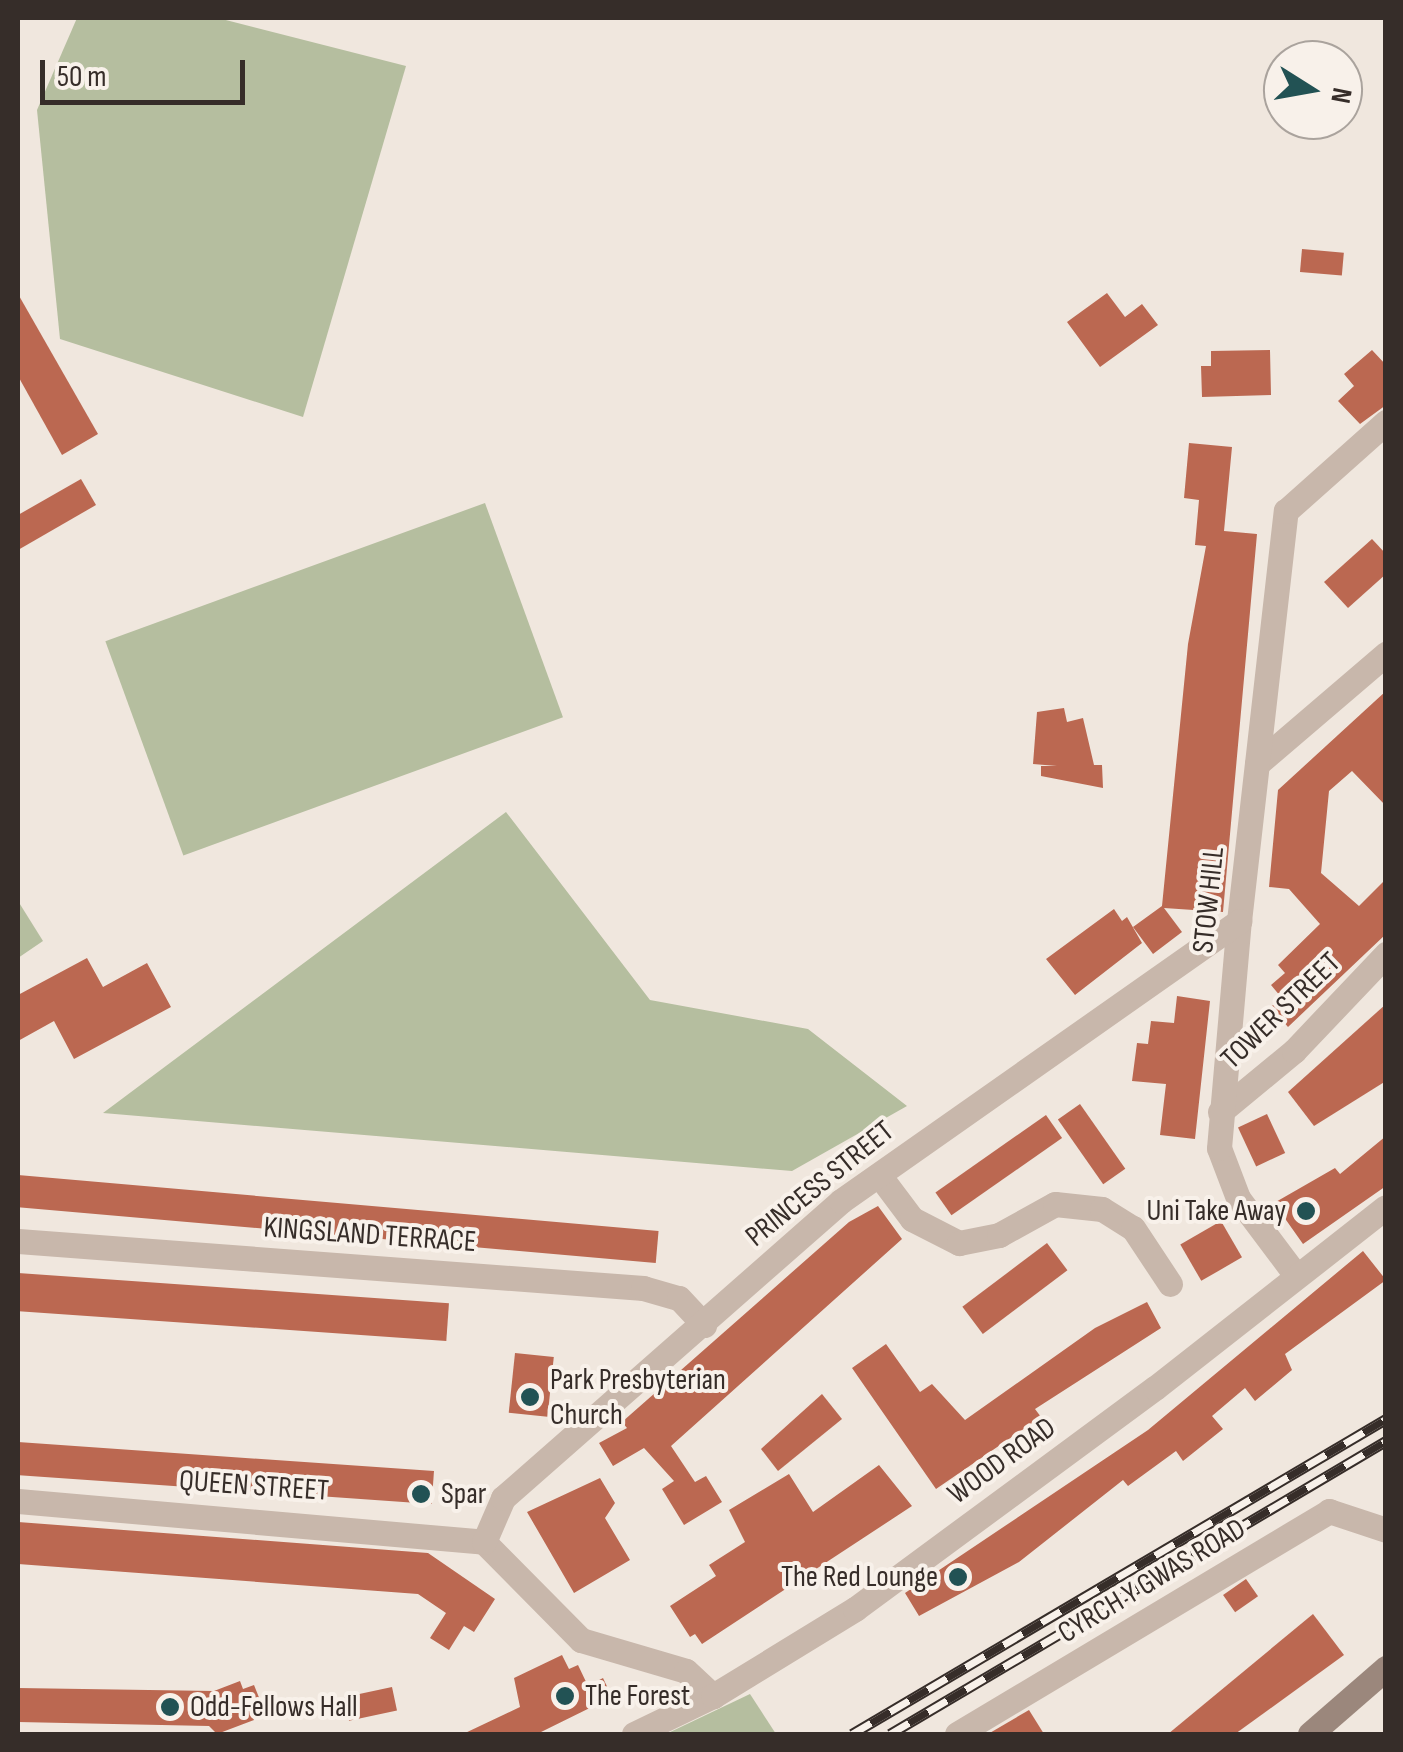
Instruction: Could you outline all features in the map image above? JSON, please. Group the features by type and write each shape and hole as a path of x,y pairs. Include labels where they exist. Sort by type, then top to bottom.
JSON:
{"main road":[{"path":"1310,1734 1386,1668"}],"street":[{"name":"STOW HILL","path":"1295,1274 1226,1178 1220,1112 1240,921 1286,511 1386,422"},
{"path":"1257,764 1386,654"},
{"name":"PRINCESS STREET","path":"484,1542 503,1498 841,1201 1240,921"},
{"name":"TOWER STREET","path":"1220,1112 1294,1051 1386,954"},
{"path":"880,1175 912,1219 959,1242 999,1235 1055,1204 1102,1210 1133,1228 1170,1284"},
{"name":"WOOD ROAD","path":"634,1734 713,1696 855,1609 1155,1388 1295,1274 1386,1207"},
{"name":"KINGSLAND TERRACE","path":"18,1241 642,1288 679,1298 704,1325"},
{"name":"QUEEN STREET","path":"18,1501 484,1542"},
{"name":"CYRCH Y GWAS ROAD","path":"957,1734 1329,1511 1386,1530"},
{"path":"484,1542 581,1640 686,1671 713,1696"}],"green space":[{"path":"77,18 218,18 406,66 303,417 60,339 37,110"},
{"path":"485,503 563,717 183,855 105,641"},
{"path":"506,812 650,1000 808,1029 907,1106 792,1171 103,1113"},
{"path":"18,901 43,941 18,958"},
{"path":"750,1694 776,1734 666,1734"}],"building":[{"path":"1302,249 1344,253 1342,276 1300,272"},
{"path":"1107,293 1125,317 1142,304 1158,325 1100,367 1067,322"},
{"path":"18,294 98,434 62,455 18,376"},
{"path":"1270,350 1271,395 1202,397 1201,366 1211,366 1211,351"},
{"path":"1372,350 1386,365 1386,405 1360,424 1338,401 1354,386 1344,374"},
{"path":"1189,443 1232,447 1224,531 1257,534 1223,912 1164,908 1182,932 1153,954 1133,927 1162,906 1188,644 1206,546 1195,545 1199,500 1184,498"},
{"path":"81,479 96,505 18,550 18,515"},
{"path":"1372,539 1386,554 1386,574 1348,608 1324,582"},
{"path":"1386,691 1386,806 1352,771 1329,791 1321,873 1359,906 1386,879 1386,934 1288,1027 1271,1007 1281,997 1271,985 1285,973 1278,965 1320,924 1289,889 1269,887 1278,790"},
{"path":"1064,708 1067,722 1083,718 1094,765 1102,765 1103,788 1041,776 1041,766 1057,766 1033,764 1037,712"},
{"path":"1114,909 1122,921 1127,917 1142,943 1075,995 1046,959"},
{"path":"87,958 103,987 147,963 171,1007 74,1059 54,1021 18,1041 18,995"},
{"path":"1177,996 1210,1001 1195,1139 1160,1135 1166,1084 1132,1081 1137,1043 1148,1044 1151,1021 1174,1023"},
{"path":"1386,1004 1386,1081 1314,1126 1288,1092"},
{"path":"1080,1104 1125,1169 1103,1184 1058,1119"},
{"path":"1267,1114 1285,1153 1256,1166 1238,1128"},
{"path":"1046,1115 1062,1138 951,1215 935,1192"},
{"path":"1386,1136 1386,1186 1303,1244 1274,1203 1335,1168 1340,1174"},
{"path":"18,1175 659,1231 656,1263 18,1207"},
{"path":"878,1206 902,1239 671,1446 695,1482 706,1476 722,1502 684,1525 662,1489 674,1481 644,1448 613,1466 599,1443 627,1428 622,1422 849,1222"},
{"path":"1221,1221 1242,1257 1201,1281 1180,1244"},
{"path":"1047,1243 1067,1270 983,1334 962,1307"},
{"path":"1363,1251 1386,1280 1285,1354 1292,1370 1255,1401 1245,1388 1212,1416 1223,1429 1183,1461 1176,1451 1128,1486 1123,1480 1019,1562 919,1616 905,1593 1148,1430"},
{"path":"18,1273 449,1303 446,1341 18,1311"},
{"path":"1147,1302 1161,1328 1035,1409 1041,1417 936,1489 852,1368 886,1344 920,1392 932,1384 965,1420 1095,1328"},
{"name":"Park Presbyterian Church","path":"515,1353 554,1357 548,1417 509,1413"},
{"path":"822,1394 842,1419 778,1471 761,1449"},
{"path":"18,1442 434,1471 432,1504 18,1475"},
{"path":"879,1465 912,1506 702,1644 695,1634 690,1637 670,1606 716,1576 709,1565 745,1542 729,1510 789,1474 813,1512"},
{"path":"600,1478 615,1503 605,1518 630,1560 574,1593 527,1512"},
{"path":"18,1522 428,1553 495,1599 474,1632 464,1626 449,1650 430,1638 446,1613 418,1594 18,1564"},
{"path":"1246,1579 1258,1596 1235,1612 1223,1595"},
{"path":"1313,1614 1344,1655 1235,1734 1168,1734"},
{"name":"The Forest","path":"562,1655 569,1669 578,1665 588,1686 603,1678 612,1697 537,1734 463,1734 520,1707 514,1678"},
{"path":"240,1681 243,1689 254,1685 262,1705 250,1710 254,1720 217,1734 209,1726 18,1722 18,1688 214,1691"},
{"path":"392,1687 397,1710 349,1721 344,1697"},
{"path":"1029,1710 1044,1734 988,1734"}],"railway":[{"path":"852,1734 1386,1419"},
{"path":"890,1734 1386,1441"}],"place":[{"name":"Uni Take Away","path":"1306,1211"},
{"name":"Park Presbyterian Church","path":"530,1397"},
{"name":"Spar","path":"421,1494"},
{"name":"The Red Lounge","path":"958,1577"},
{"name":"The Forest","path":"565,1696"},
{"name":"Odd-Fellows Hall","path":"170,1707"}]}
